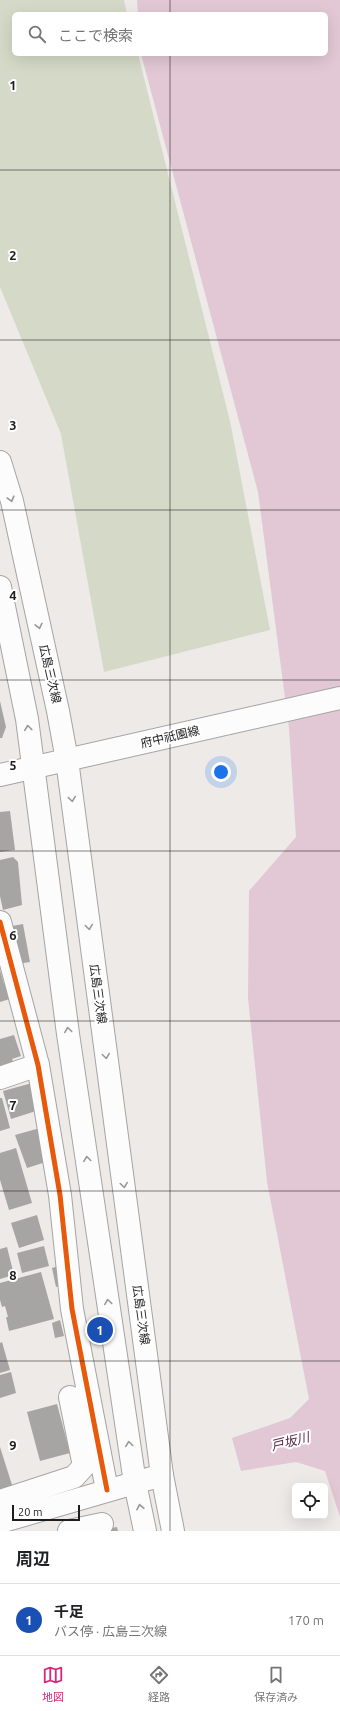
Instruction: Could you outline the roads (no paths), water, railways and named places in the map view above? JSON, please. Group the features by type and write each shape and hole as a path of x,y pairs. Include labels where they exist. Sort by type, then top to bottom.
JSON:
{"main road":[{"name":"広島三次線","path":"0,462 12,501 58,711 67,760 162,1475 173,1531"},
{"path":"0,587 27,719 68,1034 135,1482 145,1531"},
{"name":"府中祇園線","path":"0,775 34,766 100,754 340,698"},
{"path":"0,924 38,1065 60,1195 72,1309 107,1490"},
{"path":"0,1078 38,1065"},
{"path":"0,1501 74,1478 84,1466 70,1397"},
{"path":"0,1522 162,1475"},
{"path":"69,1531 102,1524"}],"water":[{"name":"戸坂川","path":"137,0 340,0 340,1517 325,1471 296,1462 241,1471 232,1438 290,1418 309,1399 267,1182 248,998 249,891 296,837 289,728 258,492 142,56 328,56 328,12 138,12"}],"place":[{"name":"千足","path":"100,1330"}]}
